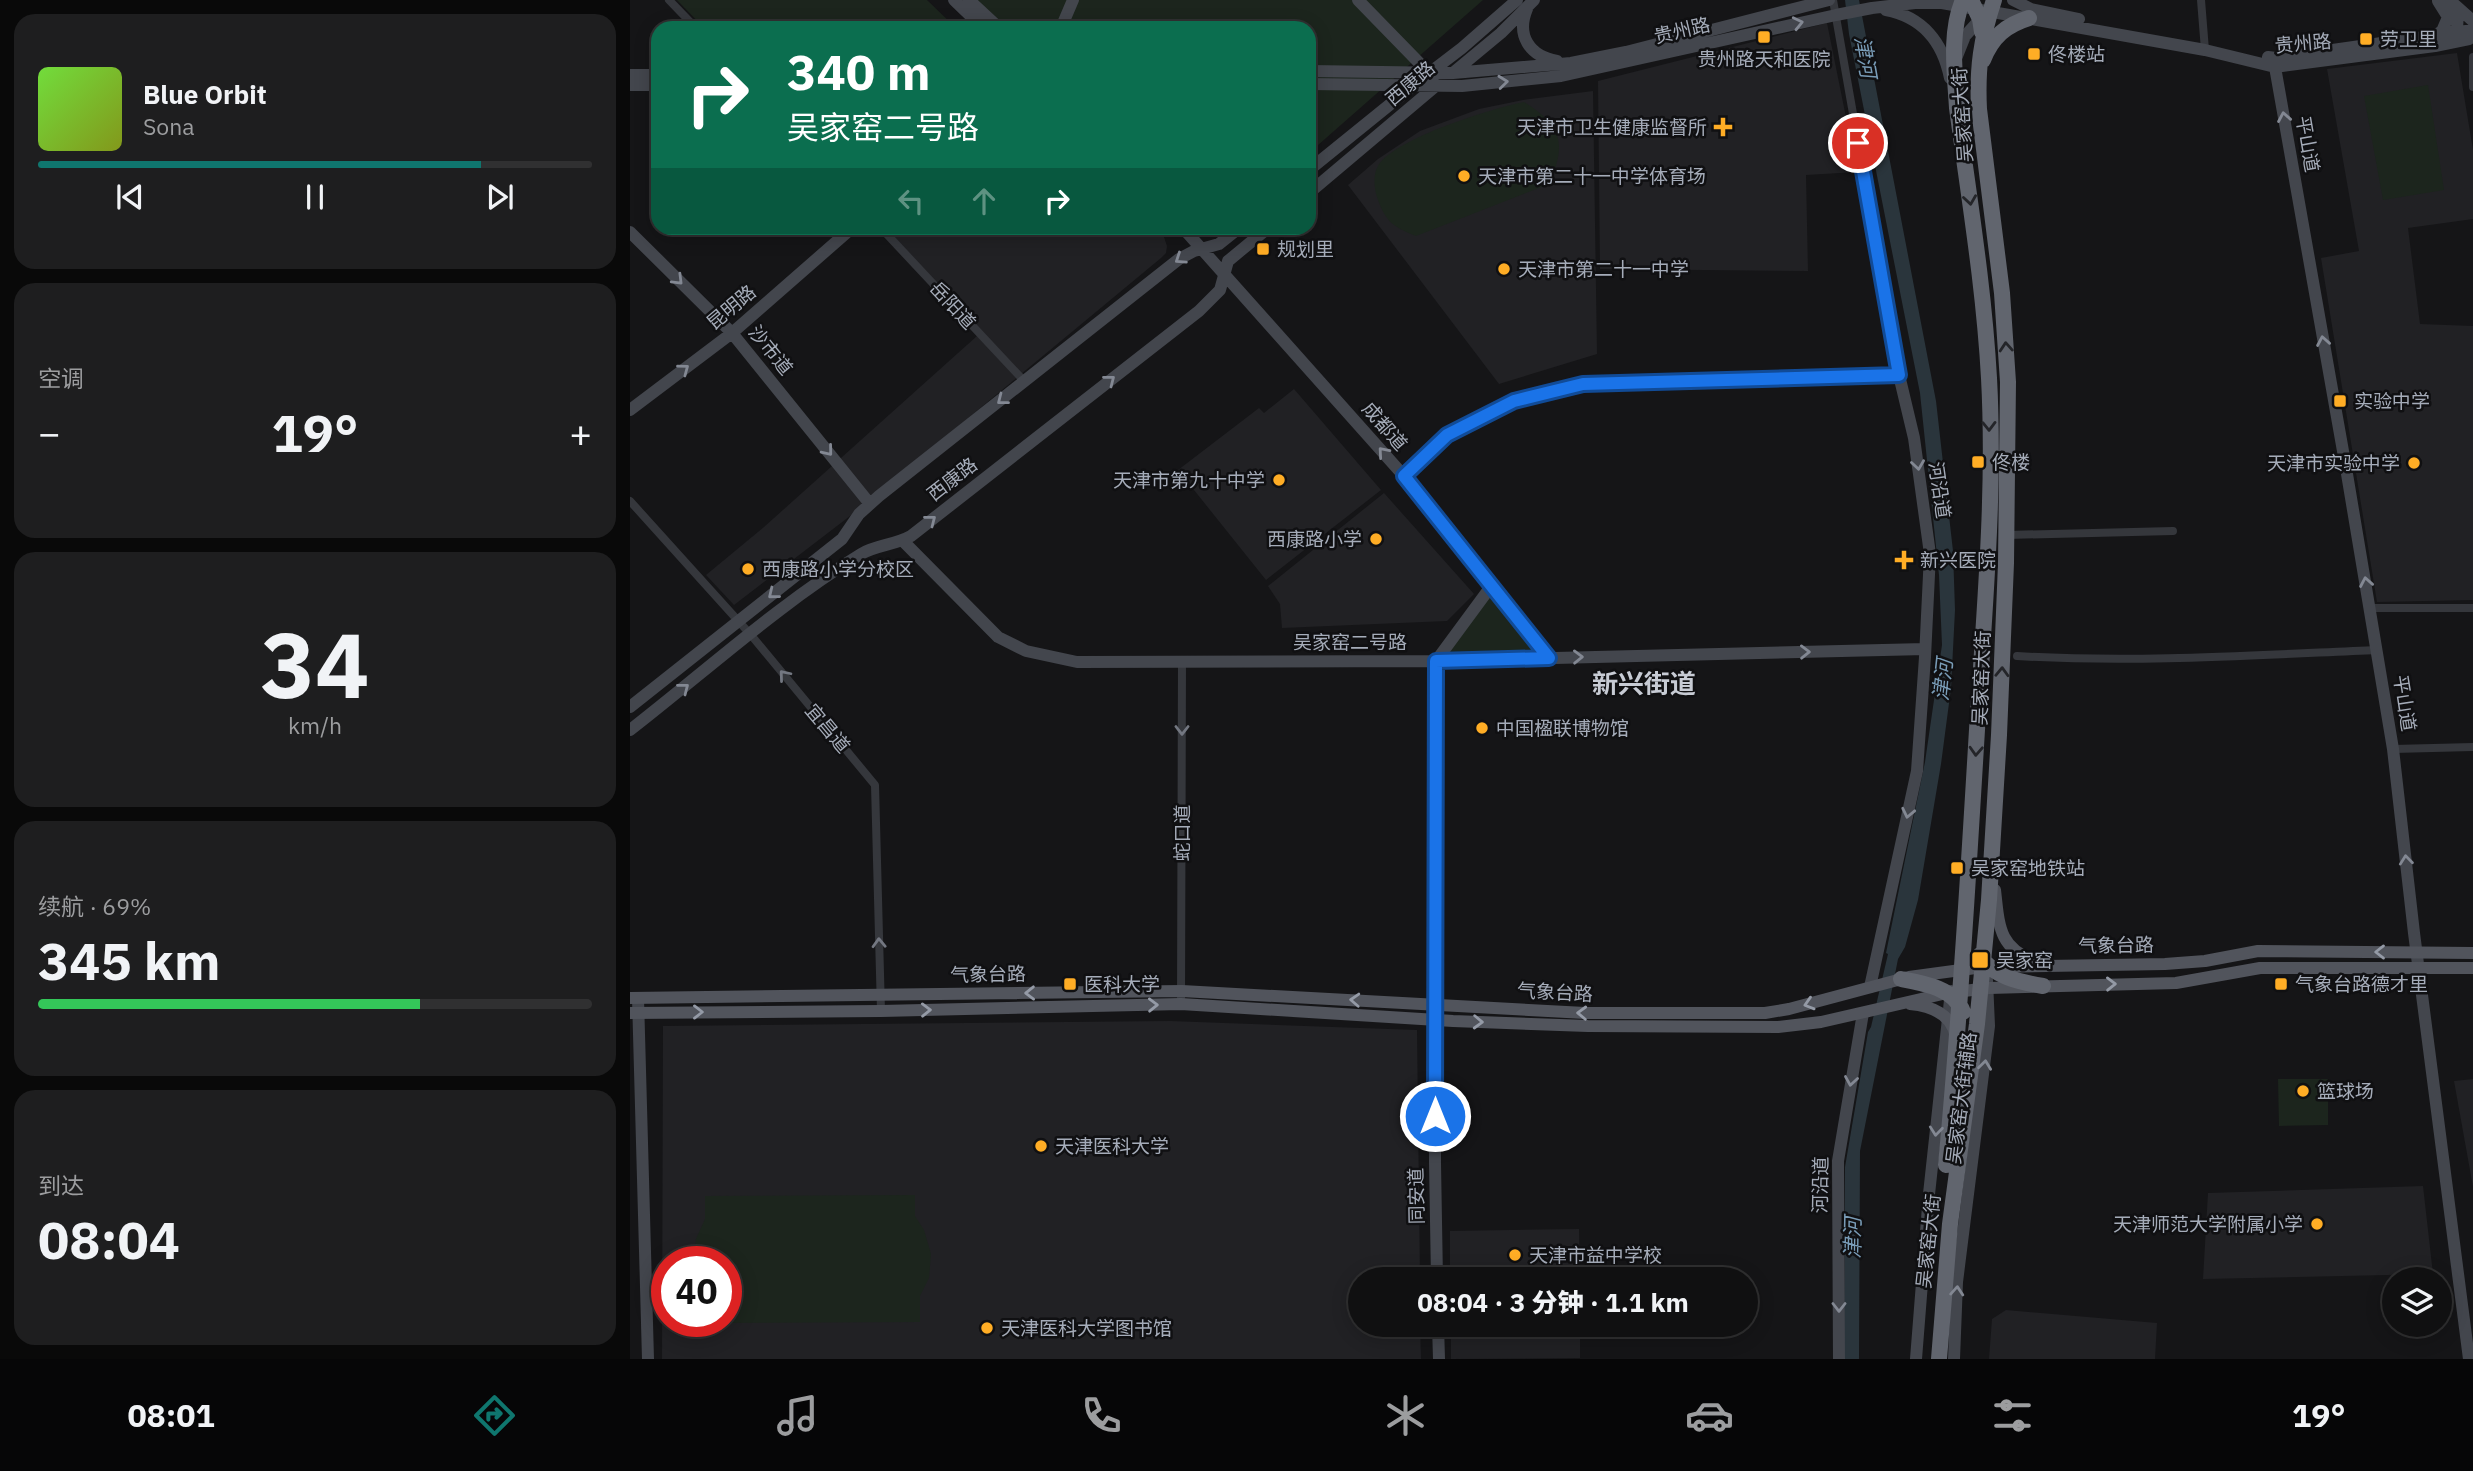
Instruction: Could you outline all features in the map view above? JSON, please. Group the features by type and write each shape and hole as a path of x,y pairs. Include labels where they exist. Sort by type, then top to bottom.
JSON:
{"highway":[{"name":"吴家窑大街","path":"1929,1359 1950,1176 1983,991 1999,735 2007,534 2008,382 2002,293 1979,109 1977,10 1957,19 1955,60 1957,108 1983,297 1989,380 1988,551 1962,968 1956,999 1956,1053 1950,1176 1945,1276 1939,1359"},
{"path":"1978,79 1992,41 2010,25 2030,14"},
{"path":"1966,909 1971,933 1985,965 2009,977 2043,986"},
{"path":"1901,979 1923,984 1956,999 1964,1108"}],"main road":[{"path":"1992,862 2004,939 2022,957 2050,965"},
{"name":"气象台路","path":"634,998 881,995 1182,998 1436,1005 1585,1013 1765,1013 1901,979 1985,965 2178,963 2258,951 2473,953"},
{"path":"1956,999 1983,991 2009,977 2050,965"},
{"name":"气象台路","path":"634,1013 881,1011 1182,998 1435,1020 1588,1026 1778,1027 1821,1022 1903,1003 1956,999 1983,991 2043,986 2185,983 2260,968 2473,968"},
{"path":"1903,1003 1931,1008 1948,1019 1954,1029 1956,1053"}],"street":[{"path":"669,0 689,21"},
{"path":"954,0 976,21"},
{"path":"969,0 992,21"},
{"path":"1064,21 1073,0"},
{"path":"1358,0 1430,73 1435,80 1435,86"},
{"name":"贵州路","path":"1316,71 1453,73 1571,63 1626,52 1831,0"},
{"name":"河沿道","path":"1831,0 1836,15 1899,375 1914,438 1930,554 1917,771 1872,986"},
{"name":"贵州路","path":"2012,0 2030,14"},
{"path":"2202,0 2205,47"},
{"path":"2438,0 2455,6 2473,22"},
{"path":"2430,42 2442,31 2448,17 2438,0"},
{"path":"1526,2 1522,23 1526,43 1544,58 1571,63"},
{"name":"西康路","path":"1316,164 1462,48 1526,2"},
{"name":"西康路","path":"1316,188 1501,33 1526,2"},
{"name":"贵州路","path":"1316,84 1435,86 1498,83 1561,75 1836,15 1915,3 2030,14 2275,63 2469,39 2473,36"},
{"path":"2454,33 2458,24 2455,6"},
{"path":"1872,8 1899,12 1916,20 1926,29 1941,49 1957,108"},
{"path":"1955,60 1977,10"},
{"name":"贵州路","path":"2430,42 2454,33 2473,30"},
{"path":"2473,57 2473,87"},
{"name":"平山道","path":"2275,63 2393,749 2469,1359"},
{"path":"630,75 651,75"},
{"path":"630,85 651,85"},
{"name":"沙市道","path":"630,232 732,333 870,504"},
{"name":"昆明路","path":"630,410 732,333 844,235"},
{"name":"岳阳道","path":"888,235 1025,382"},
{"name":"成都道","path":"1190,235 1404,476 1549,658"},
{"name":"西康路","path":"630,707 842,539 859,514 870,504 1179,259 1219,244 1230,235"},
{"name":"西康路","path":"630,730 814,585 863,552 903,541 1199,311 1220,290 1228,261 1260,235"},
{"path":"1404,476 1447,435 1514,401 1583,384 1899,375"},
{"name":"宜昌道","path":"630,501 751,635 875,785 881,1011"},
{"path":"2007,534 2173,531"},
{"name":"吴家窑二号路","path":"903,541 998,636 1026,651 1077,662 1436,661 1925,649"},
{"path":"1436,661 1492,585"},
{"path":"2370,608 2473,608"},
{"path":"2017,656 2080,659 2377,650"},
{"name":"同安道","path":"1436,661 1437,1267"},
{"name":"蛇口道","path":"1182,662 1182,998"},
{"path":"2393,749 2473,747"},
{"name":"吴家窑大街辅路","path":"1954,1359 1957,1282 1989,1026 1983,991"},
{"path":"634,998 648,1359"},
{"name":"吴家窑大街辅路","path":"1916,1359 1922,1266 1948,1019 1956,999"},
{"name":"河沿道","path":"1839,1359 1838,1161 1866,1012"},
{"path":"1438,1337 1439,1359"}],"shaded area":[{"path":"677,0 927,0 949,21 697,21"},
{"path":"977,0 1483,0 1316,147 1316,21 1000,21"},
{"name":"天津市卫生健康监督所","path":"1827,23 1857,172 1806,175 1808,271 1600,269 1598,81"},
{"name":"天津市实验中学","path":"2457,53 2473,150 2473,219 2408,228 2420,324 2473,326 2473,600 2377,602 2321,258 2359,251 2327,69"},
{"path":"2428,85 2444,190 2383,200 2364,96"},
{"name":"天津市第二十一中学","path":"1593,91 1597,354 1499,384 1348,185 1378,159 1420,131 1479,109"},
{"name":"天津市第二十一中学体育场","path":"1524,102 1546,119 1558,137 1558,157 1549,184 1416,236 1387,218 1377,197 1374,181 1378,166 1388,155 1403,145 1445,126"},
{"path":"892,235 1163,235 1167,246 1166,253 1161,258 850,516 734,605 706,575 764,527 977,336"},
{"name":"天津市第九十中学","path":"1294,389 1381,490 1266,580 1178,470 1259,408 1264,413"},
{"name":"西康路小学","path":"1384,493 1474,594 1447,621 1282,628 1280,604 1268,586"},
{"path":"1488,588 1546,662 1433,664"},
{"name":"天津医科大学","path":"1170,1021 1417,1030 1420,1267 1348,1267 1348,1337 1420,1337 1421,1359 662,1359 662,1337 742,1337 742,1246 662,1246 663,1026"},
{"path":"2278,1079 2328,1079 2328,1125 2279,1126"},
{"path":"2473,1079 2473,1187 2454,1081"},
{"name":"天津师范大学附属小学","path":"2423,1186 2432,1267 2382,1267 2382,1275 2203,1279 2208,1193"},
{"path":"915,1195 915,1216 924,1230 931,1254 929,1278 920,1296 920,1322 742,1323 742,1246 695,1246 705,1219 705,1196"},
{"name":"天津市益中学校","path":"1579,1229 1580,1267 1450,1267 1450,1231"},
{"path":"2006,1310 2157,1323 2155,1359 1989,1359 1992,1319"},
{"path":"1451,1337 1580,1337 1580,1358 1451,1359"}],"water":[{"name":"津河","path":"1845,0 1859,0 1936,401 1953,551 1955,610 1951,688 1918,900 1905,947 1898,959 1860,1151 1859,1359 1844,1359 1845,1167 1868,1032 1888,954 1886,953 1925,762 1942,645 1939,575 1920,393 1849,34"}],"place":[{"name":"贵州路天和医院","path":"1764,37"},
{"name":"劳卫里","path":"2366,39"},
{"name":"佟楼站","path":"2034,54"},
{"name":"天津市卫生健康监督所","path":"1723,127"},
{"name":"天津市第二十一中学体育场","path":"1464,176"},
{"name":"规划里","path":"1263,249"},
{"name":"天津市第二十一中学","path":"1504,269"},
{"name":"实验中学","path":"2340,401"},
{"name":"佟楼","path":"1978,462"},
{"name":"天津市实验中学","path":"2414,463"},
{"name":"天津市第九十中学","path":"1279,480"},
{"name":"西康路小学","path":"1376,539"},
{"name":"新兴医院","path":"1904,560"},
{"name":"西康路小学分校区","path":"748,569"},
{"name":"中国楹联博物馆","path":"1482,728"},
{"name":"吴家窑地铁站","path":"1957,868"},
{"name":"吴家窑","path":"1980,960"},
{"name":"医科大学","path":"1070,984"},
{"name":"气象台路德才里","path":"2281,984"},
{"name":"篮球场","path":"2303,1091"},
{"name":"天津医科大学","path":"1041,1146"},
{"name":"天津师范大学附属小学","path":"2317,1224"},
{"name":"天津市益中学校","path":"1515,1255"},
{"name":"天津医科大学图书馆","path":"987,1328"}],"district":[{"name":"新兴街道","path":"1644,684"}],"route":[{"path":"1435,1116 1436,661 1549,658 1404,476 1447,435 1514,401 1583,384 1899,375 1858,143"}]}
